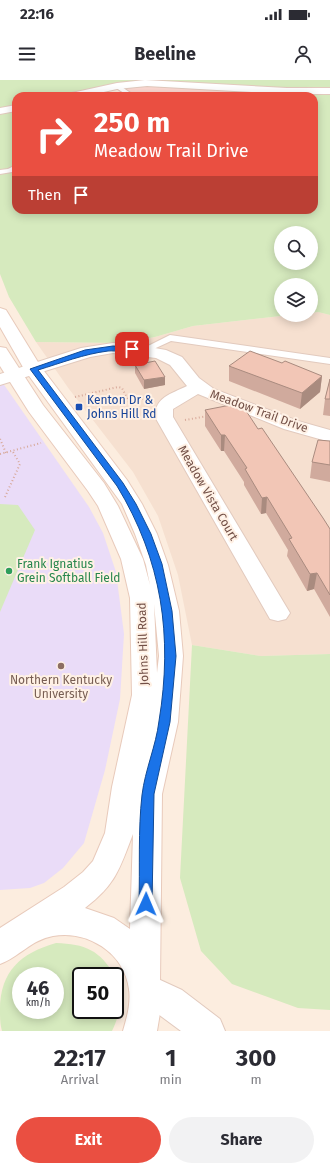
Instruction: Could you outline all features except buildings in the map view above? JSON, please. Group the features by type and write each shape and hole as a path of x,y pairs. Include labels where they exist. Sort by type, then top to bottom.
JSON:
{"main road":[{"path":"89,92 117,86 162,83 280,90 330,91"},
{"path":"0,111 12,109"},
{"name":"Johns Hill Road","path":"0,313 16,375 120,485 132,504 146,534 157,564 167,611 171,656 165,722 148,794 145,987"},
{"name":"Meadow Trail Drive","path":"16,375 99,350 113,348 142,351 168,357 176,361 186,375 208,393 291,425 330,436"},
{"name":"Johns Hill Road","path":"0,352 36,408 97,488 120,530 132,559 142,598 145,695 126,787 119,833 104,870 94,882 75,897 23,931"},
{"path":"169,402 199,387"},
{"name":"Meadow Vista Court","path":"169,402 163,412 168,424 278,613"},
{"path":"0,949 23,931 48,921 74,920 98,926 119,939 135,959 145,987 146,1010 140,1031"},
{"path":"145,987 170,1002 208,1031"}],"lane":[{"path":"117,86 126,92"},
{"path":"0,172 12,169"},
{"path":"142,351 170,338 330,361"}],"path":[{"path":"73,397 118,387 122,388 129,402 160,395 169,402"},
{"path":"168,424 208,416 214,412 221,398"},
{"path":"0,439 6,453"},
{"path":"0,454 13,452 47,441"},
{"path":"6,497 20,464 13,452"}],"shaded area":[{"path":"167,85 233,89 231,92 120,92 117,90 111,90 135,86"},
{"path":"318,312 330,315 330,654 261,656 192,645 178,575 158,516 133,472 69,389 36,342 120,343 155,337 193,326 274,317 274,322 318,322"},
{"name":"Northern Kentucky University","path":"0,379 89,507 103,533 116,572 124,634 120,699 105,770 84,843 63,868 44,883 30,888 0,890"}],"green space":[{"path":"0,80 330,80 330,88 288,89 158,81 103,87 78,92 12,92 12,106 0,108"},
{"path":"233,89 306,92 231,92"},
{"path":"318,93 330,93 330,315 318,312 318,278 274,278 274,317 193,326 155,337 120,343 36,342 9,297 0,274 0,114 12,112 12,214 318,214"},
{"name":"Frank Ignatius Grein Softball Field","path":"0,504 18,505 35,530 0,612"},
{"path":"192,645 261,656 330,654 330,1010 298,1008 232,984 201,951 180,878"},
{"path":"56,943 75,945 91,950 104,960 109,967 72,967 72,1019 117,1019 112,1031 2,1031 0,1018 1,996 8,974 12,969 12,1019 64,1019 64,967 14,967 32,952"}],"place":[{"name":"Kenton Dr & Johns Hill Rd","path":"79,407"},
{"name":"Frank Ignatius Grein Softball Field","path":"9,571"},
{"name":"Northern Kentucky University","path":"61,666"}],"route":[{"path":"132,349 113,348 88,352 33,369 120,485 132,504 146,534 157,564 167,611 171,656 165,722 157,762 148,794 146,904"}]}
